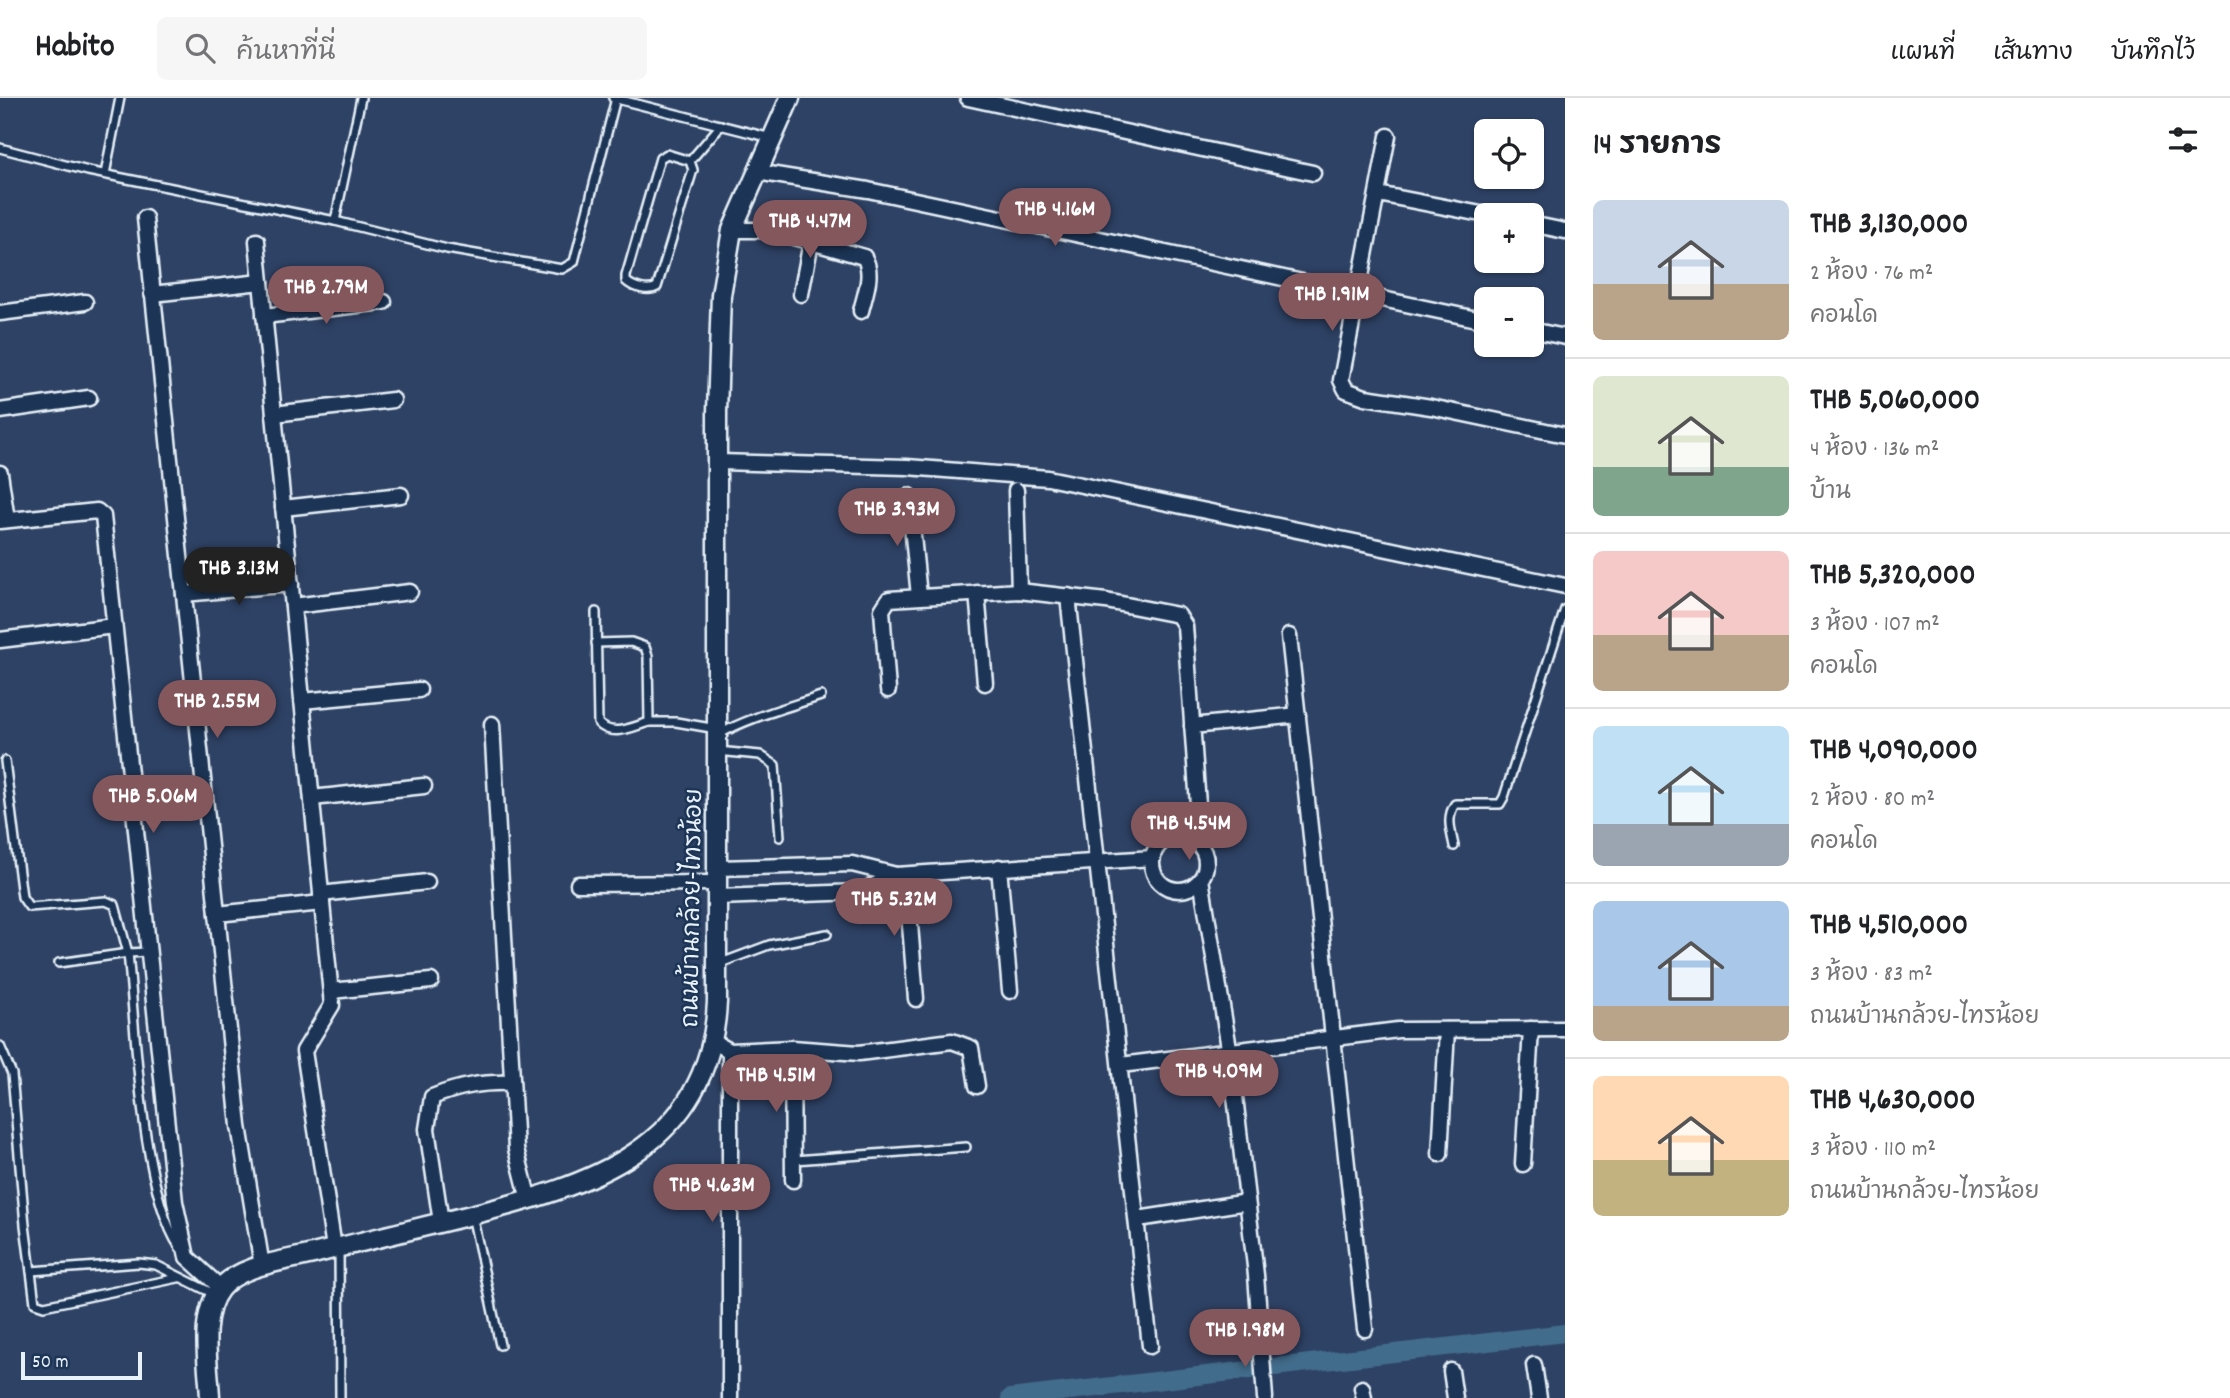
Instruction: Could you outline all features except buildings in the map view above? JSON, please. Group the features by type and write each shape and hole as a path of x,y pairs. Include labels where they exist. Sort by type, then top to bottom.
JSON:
{"street":[{"name":"ถนนบ้านกล้วย-ไทรน้อย","path":"219,1291 262,1266 529,1200 597,1176 653,1138 692,1093 705,1069 714,1042 718,964 716,739 721,295 732,230 790,98"},
{"path":"968,98 1313,173"},
{"path":"1388,136 1341,380 1346,390 1365,397 1431,407 1565,435"},
{"path":"757,172 881,193 1474,318"},
{"path":"1378,194 1474,213"},
{"path":"145,219 239,1126 262,1266"},
{"path":"1544,227 1565,231"},
{"path":"732,230 769,230 864,257 869,265 869,274 861,311"},
{"path":"257,241 332,1005 304,1051 336,1248"},
{"path":"801,295 811,242"},
{"path":"152,294 261,282"},
{"path":"0,313 85,302"},
{"path":"264,316 384,302"},
{"path":"1544,333 1565,337"},
{"path":"0,411 89,398"},
{"path":"274,414 393,400"},
{"path":"719,462 858,464 1000,472 1048,478 1565,586"},
{"path":"0,473 3,521 101,512 175,1202 187,1257 219,1291 208,1316 210,1398"},
{"path":"1016,490 1019,591"},
{"path":"283,508 401,495"},
{"path":"909,496 919,596"},
{"path":"184,594 290,584"},
{"path":"888,690 882,606 889,599 1019,591 1068,596 1178,615 1185,626 1201,846 1206,859 1205,873 1197,885 1183,891 1169,889 1158,881 1152,867 1153,858 1162,842 1175,836 1189,837 1201,846"},
{"path":"293,606 410,592"},
{"path":"977,593 985,683"},
{"path":"1068,596 1150,1346"},
{"path":"0,640 114,626"},
{"path":"1289,636 1365,1329"},
{"path":"302,701 419,690"},
{"path":"1192,726 1298,715"},
{"path":"492,724 516,1149 529,1200"},
{"path":"312,798 424,786"},
{"path":"718,883 852,864 901,875 1153,858"},
{"path":"999,867 1010,991"},
{"path":"578,884 718,883 860,892 901,875"},
{"path":"901,875 916,999"},
{"path":"1201,879 1230,1054 1265,1398"},
{"path":"217,914 427,882"},
{"path":"331,991 431,981"},
{"path":"1523,1164 1531,1029"},
{"path":"1121,1065 1230,1054 1398,1030 1565,1029"},
{"path":"1440,1154 1447,1030"},
{"path":"714,1042 730,1051 792,1048 859,1053 952,1041 971,1048 977,1086"},
{"path":"792,1048 795,1160 793,1180"},
{"path":"730,1051 730,1398"},
{"path":"441,1222 427,1129 432,1097 471,1084 512,1083"},
{"path":"1138,1219 1247,1202"},
{"path":"1534,1365 1539,1398"},
{"path":"1451,1371 1455,1398"}],"lane":[{"path":"105,174 120,98"},
{"path":"335,221 362,98"},
{"path":"0,148 105,174 335,221 447,249 568,267 574,262 614,98 772,138"},
{"path":"690,160 720,125"},
{"path":"667,153 690,160 693,170 657,287 652,290 629,284 626,276 660,158 667,153"},
{"path":"1454,846 1450,811 1455,804 1491,806 1500,804 1504,797 1565,609"},
{"path":"596,612 598,723 608,730 616,730 649,722 677,722 760,755 775,765 780,837"},
{"path":"596,643 631,642 645,647 648,656 649,722"},
{"path":"716,739 739,723 764,718 821,696"},
{"path":"5,761 22,897 29,907 106,901 115,905 128,953 148,1139 158,1196 172,1235 187,1257"},
{"path":"718,964 769,945 827,934"},
{"path":"59,963 148,952"},
{"path":"0,1046 12,1074 32,1296 35,1303 44,1306 178,1278"},
{"path":"795,1160 966,1147"},
{"path":"471,1214 500,1345"},
{"path":"336,1248 340,1398"},
{"path":"31,1271 139,1262 156,1265 178,1278 219,1291"}],"waterway":[{"path":"1010,1398 1565,1333"}]}
